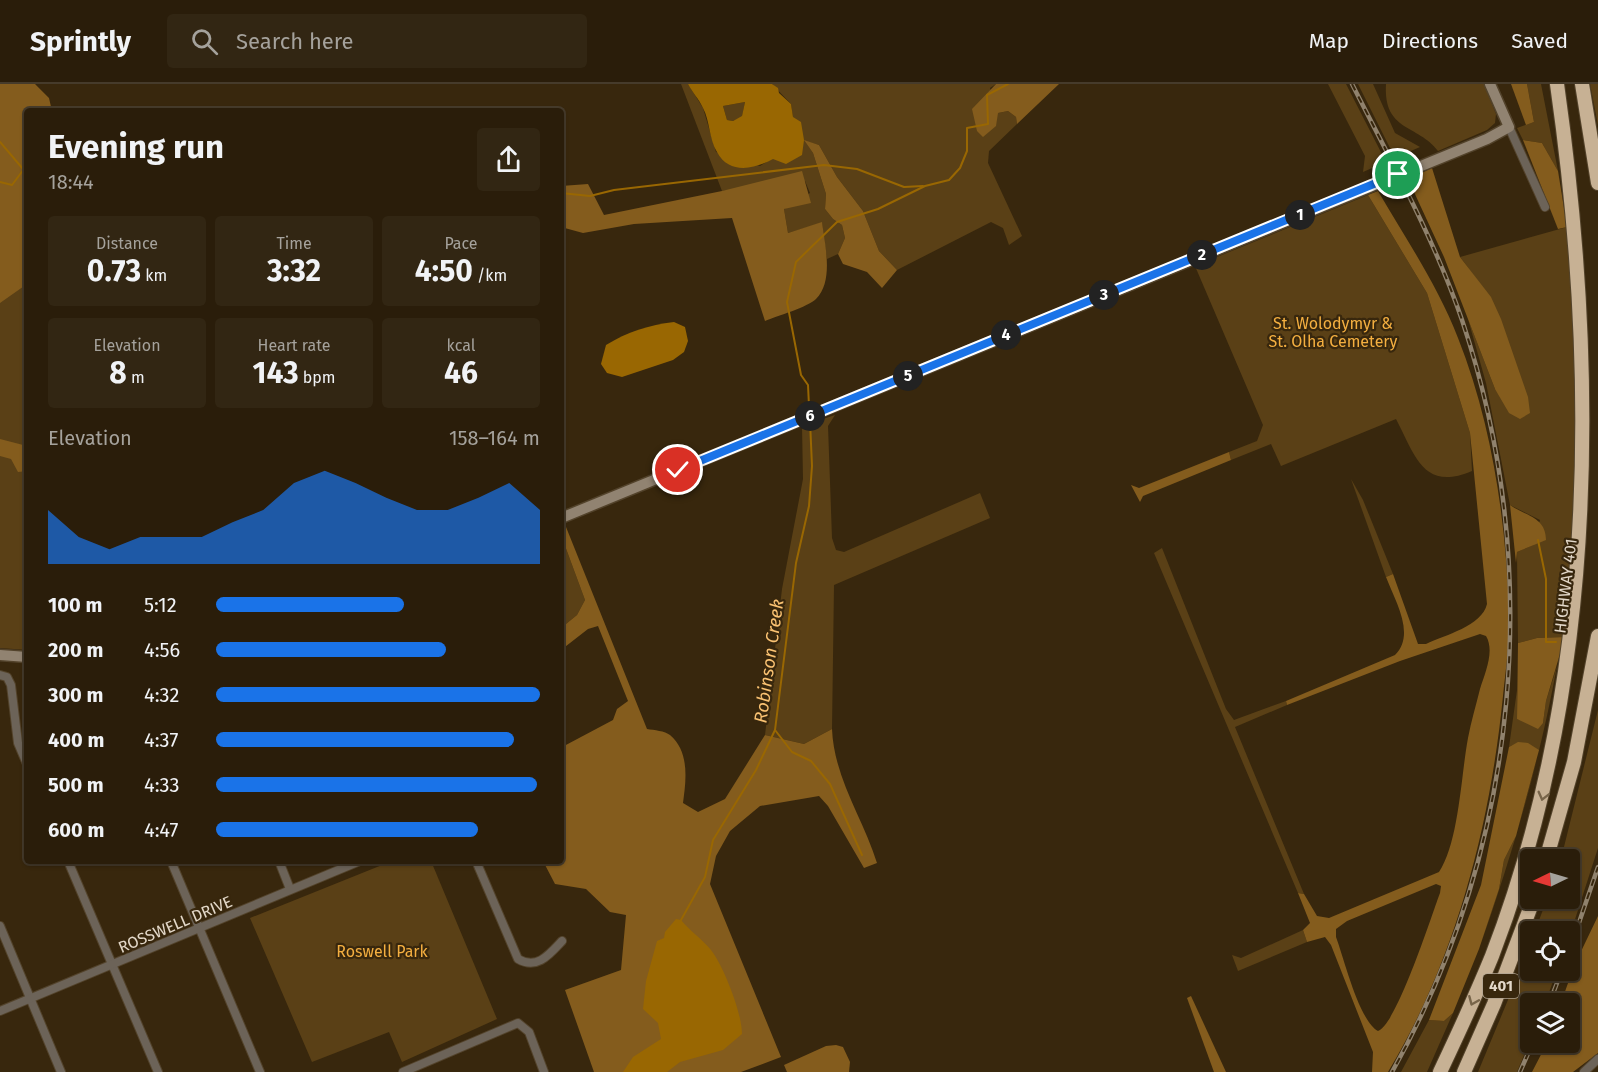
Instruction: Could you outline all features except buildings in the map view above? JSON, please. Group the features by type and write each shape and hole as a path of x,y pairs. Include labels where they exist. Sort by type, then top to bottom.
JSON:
{"highway":[{"name":"HIGHWAY 401","path":"1440,1072 1493,954 1538,816 1560,729 1583,589 1592,468 1593,371 1581,227 1557,84"},
{"path":"1582,84 1598,183"},
{"path":"1549,849 1574,762 1598,636"},
{"name":"401","path":"1464,1072 1494,1004 1530,909"}],"street":[{"path":"1490,84 1545,207"},
{"path":"564,517 1487,139 1509,127"},
{"path":"0,654 24,657"},
{"path":"0,675 7,676 11,685 18,743 24,757"},
{"path":"69,864 158,1072"},
{"path":"172,864 260,1072"},
{"path":"280,864 290,889"},
{"name":"ROSSWELL DRIVE","path":"0,1011 352,864"},
{"path":"477,864 518,959 526,964 547,958 562,941"},
{"path":"0,926 61,1072"},
{"path":"403,1072 518,1023 529,1032 544,1072"},
{"path":"1584,1072 1598,1059"}],"green space":[{"path":"681,84 688,84 703,108 716,152 760,166 773,158 793,118 791,104 772,84 996,84 990,88 998,113 1008,111 1016,117 1017,124 989,151 988,163 1022,236 1009,245 1003,228 991,222 897,270 879,251 863,211 837,177 819,145 805,141 813,153 826,194 825,209 842,225 845,238 838,254 827,259 822,223 788,233 784,209 810,193 805,181 722,191"},
{"path":"1328,84 1346,84 1386,162 1363,172 1365,156"},
{"path":"1358,84 1373,84 1395,133 1420,147 1395,158"},
{"path":"1386,84 1484,84 1496,114 1495,123 1487,130 1438,151 1430,142 1396,119 1390,111"},
{"path":"1527,84 1541,84 1558,171 1542,143 1523,140 1517,128 1534,122"},
{"path":"1590,84 1598,84 1598,125"},
{"path":"745,102 742,117 733,121 727,120 723,106"},
{"name":"St. Wolodymyr & St. Olha Cemetery","path":"1368,195 1427,293 1470,433 1472,471 1442,477 1431,473 1415,457 1396,419 1281,466 1271,444 1231,460 1229,452 1257,441 1263,425 1195,266"},
{"path":"1567,227 1578,327 1580,452 1565,637 1537,638 1518,643 1517,552 1533,545 1540,520 1510,505 1486,383 1468,319 1495,389 1513,357 1492,304 1460,257"},
{"path":"24,285 24,650 0,648 0,297"},
{"path":"835,415 828,426 832,538 836,550 844,552 980,493 990,518 834,585 832,729 804,744 765,735 782,589 803,479 802,426"},
{"path":"1351,479 1363,500 1393,574 1386,577"},
{"path":"564,543 585,600 577,615 564,626"},
{"path":"1162,548 1226,709 1234,720 1286,701 1287,705 1235,727 1304,894 1298,893 1154,553"},
{"path":"1557,666 1550,702 1539,751 1524,743 1509,747 1517,690 1517,719 1543,723 1546,701"},
{"path":"1598,710 1598,848 1580,904 1580,849 1563,849"},
{"path":"1516,837 1503,879 1479,949 1499,889 1504,860"},
{"name":"Roswell Park","path":"385,864 432,864 497,1019 402,1062 389,1032 312,1062 250,918"},
{"path":"1543,909 1578,909 1574,921 1539,921"},
{"path":"1303,930 1307,942 1238,971 1232,955 1241,958"},
{"path":"1520,971 1520,981 1553,981 1549,993 1520,993 1520,1053 1525,1053 1517,1072 1478,1072"},
{"path":"1453,1013 1427,1072 1401,1072 1429,1020 1444,1021"}],"shaded area":[{"path":"0,84 35,84 49,98 51,108 24,108 24,286 0,303"},
{"path":"688,84 772,84 791,104 793,117 801,122 804,140 802,155 786,164 773,159 743,168 728,164 714,147 705,113","holes":["745,102 742,116 733,121 727,120 723,106"]},
{"path":"996,84 1059,84 1017,124 1016,117 1008,111 998,113 996,126 983,137 977,131 972,109"},
{"path":"1511,84 1527,84 1534,122 1526,125"},
{"path":"804,140 819,145 837,177 863,211 879,251 897,270 882,288 867,272 843,264 838,254 845,238 842,225 825,209 826,194 813,153"},
{"path":"1523,140 1542,143 1558,171 1567,227 1558,229"},
{"path":"1432,168 1460,257 1491,297 1501,319 1528,397 1530,413 1520,419 1509,413 1495,389 1444,257 1408,179"},
{"path":"802,171 811,203 784,209 788,233 822,222 827,273 822,291 816,299 800,308 765,321 732,218 634,224 583,233 564,228 564,186 588,184 604,215 722,191"},
{"path":"1378,191 1421,263 1450,319 1470,371 1488,438 1501,508 1509,612 1508,654 1497,745 1479,842 1451,938 1433,984 1388,1072 1372,1072 1373,1052 1331,945 1325,937 1307,942 1303,930 1310,923 1298,893 1304,894 1317,916 1329,918 1439,872 1451,844 1468,738 1490,648 1486,636 1480,634 1400,661 1287,705 1286,701 1395,655 1401,647 1404,627 1386,577 1393,574 1418,644 1426,644 1471,624 1484,612 1487,604 1470,433 1427,293 1368,195","holes":["1436,884 1441,886 1404,991 1386,1024 1378,1031 1371,1025 1358,1002 1336,937 1336,929 1347,921"]},
{"path":"674,322 685,327 688,341 684,352 673,360 622,377 607,373 601,364 606,345 614,340 638,330"},
{"path":"0,439 24,445 24,471 18,472 11,459 0,456"},
{"path":"1229,452 1231,460 1143,496 1140,502 1131,485 1139,488"},
{"path":"1510,505 1539,522 1543,526 1546,540 1517,552 1516,563"},
{"path":"564,522 647,729 670,735 681,750 685,767 683,803 698,812 725,799 765,735 804,744 832,729 843,781 877,863 864,868 828,806 819,796 760,806 730,831 716,856 710,884 781,1057 741,1072 594,1072 565,990 621,970 626,915 610,912 586,889 555,884 545,864 564,864 564,746 613,720 617,709 628,701 598,626 588,629 564,648 564,626 577,615 585,600 564,543"},
{"path":"1565,637 1546,701 1543,723 1538,729 1517,719 1518,643 1537,638"},
{"path":"1518,742 1528,743 1539,750 1516,836 1504,860 1499,889 1479,949 1453,1013 1444,1021 1429,1020 1481,885 1509,747"},
{"path":"1598,916 1598,1053 1573,1072 1532,1072 1542,1053 1580,1053 1580,993 1565,993 1569,981 1580,981 1580,954"},
{"path":"676,919 681,920 716,958 736,1003 742,1034 723,1050 680,1062 667,1072 623,1072 633,1057 661,1039 658,1023 643,1009 646,981 657,941 664,938 665,932"},
{"path":"1191,996 1226,1072 1214,1072 1187,998"},
{"path":"826,1046 843,1047 850,1062 849,1072 787,1072 784,1065"}],"waterway":[{"name":"Robinson Creek","path":"809,406 808,385 801,375 787,302 796,262 837,222 878,209 925,186 949,180 960,168 967,151 967,128 988,124 987,95 1008,84"},
{"path":"0,142 23,169"},
{"path":"564,193 590,196 614,190 824,165 857,169 904,187 923,186"},
{"path":"0,182 12,185 24,169"},
{"name":"Robinson Creek","path":"681,920 705,877 713,840 756,770 775,730 796,563 809,506 812,466 810,421"},
{"path":"1538,540 1546,579 1546,642 1556,642"},
{"path":"775,730 792,752 811,761 830,784 862,855"}],"railway":[{"path":"1352,84 1425,230 1462,320 1488,414 1504,510 1510,607 1506,703 1492,799 1469,893 1435,984 1392,1072"},
{"path":"1580,921 1598,867"},
{"path":"1553,993 1558,981"},
{"path":"1520,1072 1528,1053"}],"route":[{"path":"678,470 1398,174"}]}
